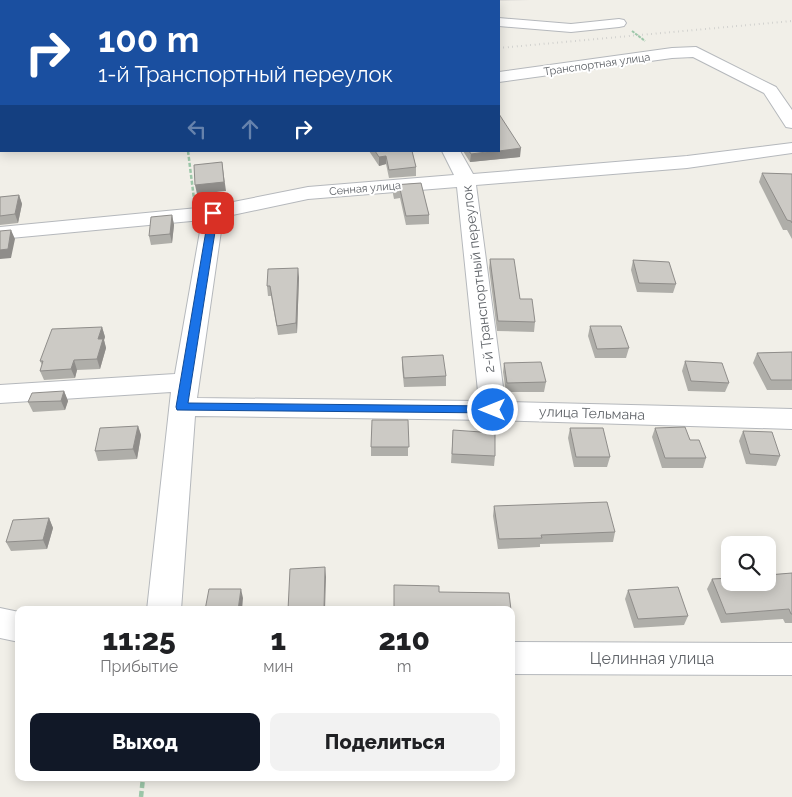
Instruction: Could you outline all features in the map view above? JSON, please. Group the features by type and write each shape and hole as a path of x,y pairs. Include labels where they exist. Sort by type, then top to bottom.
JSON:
{"street":[{"path":"500,22 571,28 619,23"},
{"name":"Транспортная улица","path":"500,77 696,52 770,90"},
{"path":"770,90 792,92"},
{"path":"770,90 792,122"},
{"name":"Сенная улица","path":"0,233 208,213 308,193 687,162 792,148"},
{"name":"2-й Транспортный переулок","path":"452,152 466,179 493,410"},
{"path":"164,606 182,407 208,213"},
{"path":"0,394 186,382"},
{"name":"улица Тельмана","path":"182,407 493,410 792,419"},
{"path":"0,623 15,626"},
{"name":"Целинная улица","path":"515,658 792,659"}],"path":[{"path":"188,152 208,213"},
{"path":"141,797 144,781"}],"building":[{"path":"500,116 521,148 500,151"},
{"path":"376,152 412,152 416,167 389,170 386,156 379,157"},
{"path":"470,152 486,152 471,154"},
{"path":"222,162 224,182 195,185 194,165"},
{"path":"762,173 792,174 792,223 787,220"},
{"path":"421,183 429,215 406,216 400,189 393,190 393,185"},
{"path":"19,195 15,214 0,216 0,197"},
{"path":"172,215 170,234 149,236 151,217"},
{"path":"11,230 8,249 0,250 0,231"},
{"path":"490,259 514,259 520,299 532,299 535,322 498,321"},
{"path":"633,260 669,262 676,284 639,283"},
{"path":"298,268 296,323 277,326 270,286 267,286 268,269"},
{"path":"590,326 621,326 629,348 597,349"},
{"path":"102,327 98,339 103,339 97,359 74,360 71,369 40,371 43,361 40,361 52,329"},
{"path":"792,352 792,380 771,380 757,353"},
{"path":"443,355 446,376 404,378 402,357"},
{"path":"685,361 722,363 729,383 691,381"},
{"path":"541,362 546,382 507,383 504,363"},
{"path":"64,391 61,401 28,402 32,393"},
{"path":"372,420 408,420 409,447 371,447"},
{"path":"138,426 133,449 95,451 100,428"},
{"path":"685,427 690,440 699,440 706,458 665,458 655,428"},
{"path":"570,428 603,428 610,457 576,457"},
{"path":"453,430 495,433 495,456 452,454"},
{"path":"743,431 772,432 780,456 750,454"},
{"path":"607,502 615,532 541,535 542,538 499,539 494,506"},
{"path":"49,518 43,540 6,542 13,520"},
{"path":"325,567 324,606 288,606 290,569"},
{"path":"792,573 792,614 789,609 726,614 712,579 721,578 721,591 776,591 776,574"},
{"path":"394,585 439,586 439,592 509,593 511,606 394,606"},
{"path":"678,587 688,616 638,619 628,590"},
{"path":"209,589 241,589 239,606 206,606"}],"railway":[{"path":"500,48 792,21"}],"route":[{"path":"213,213 182,407 493,410"}]}
